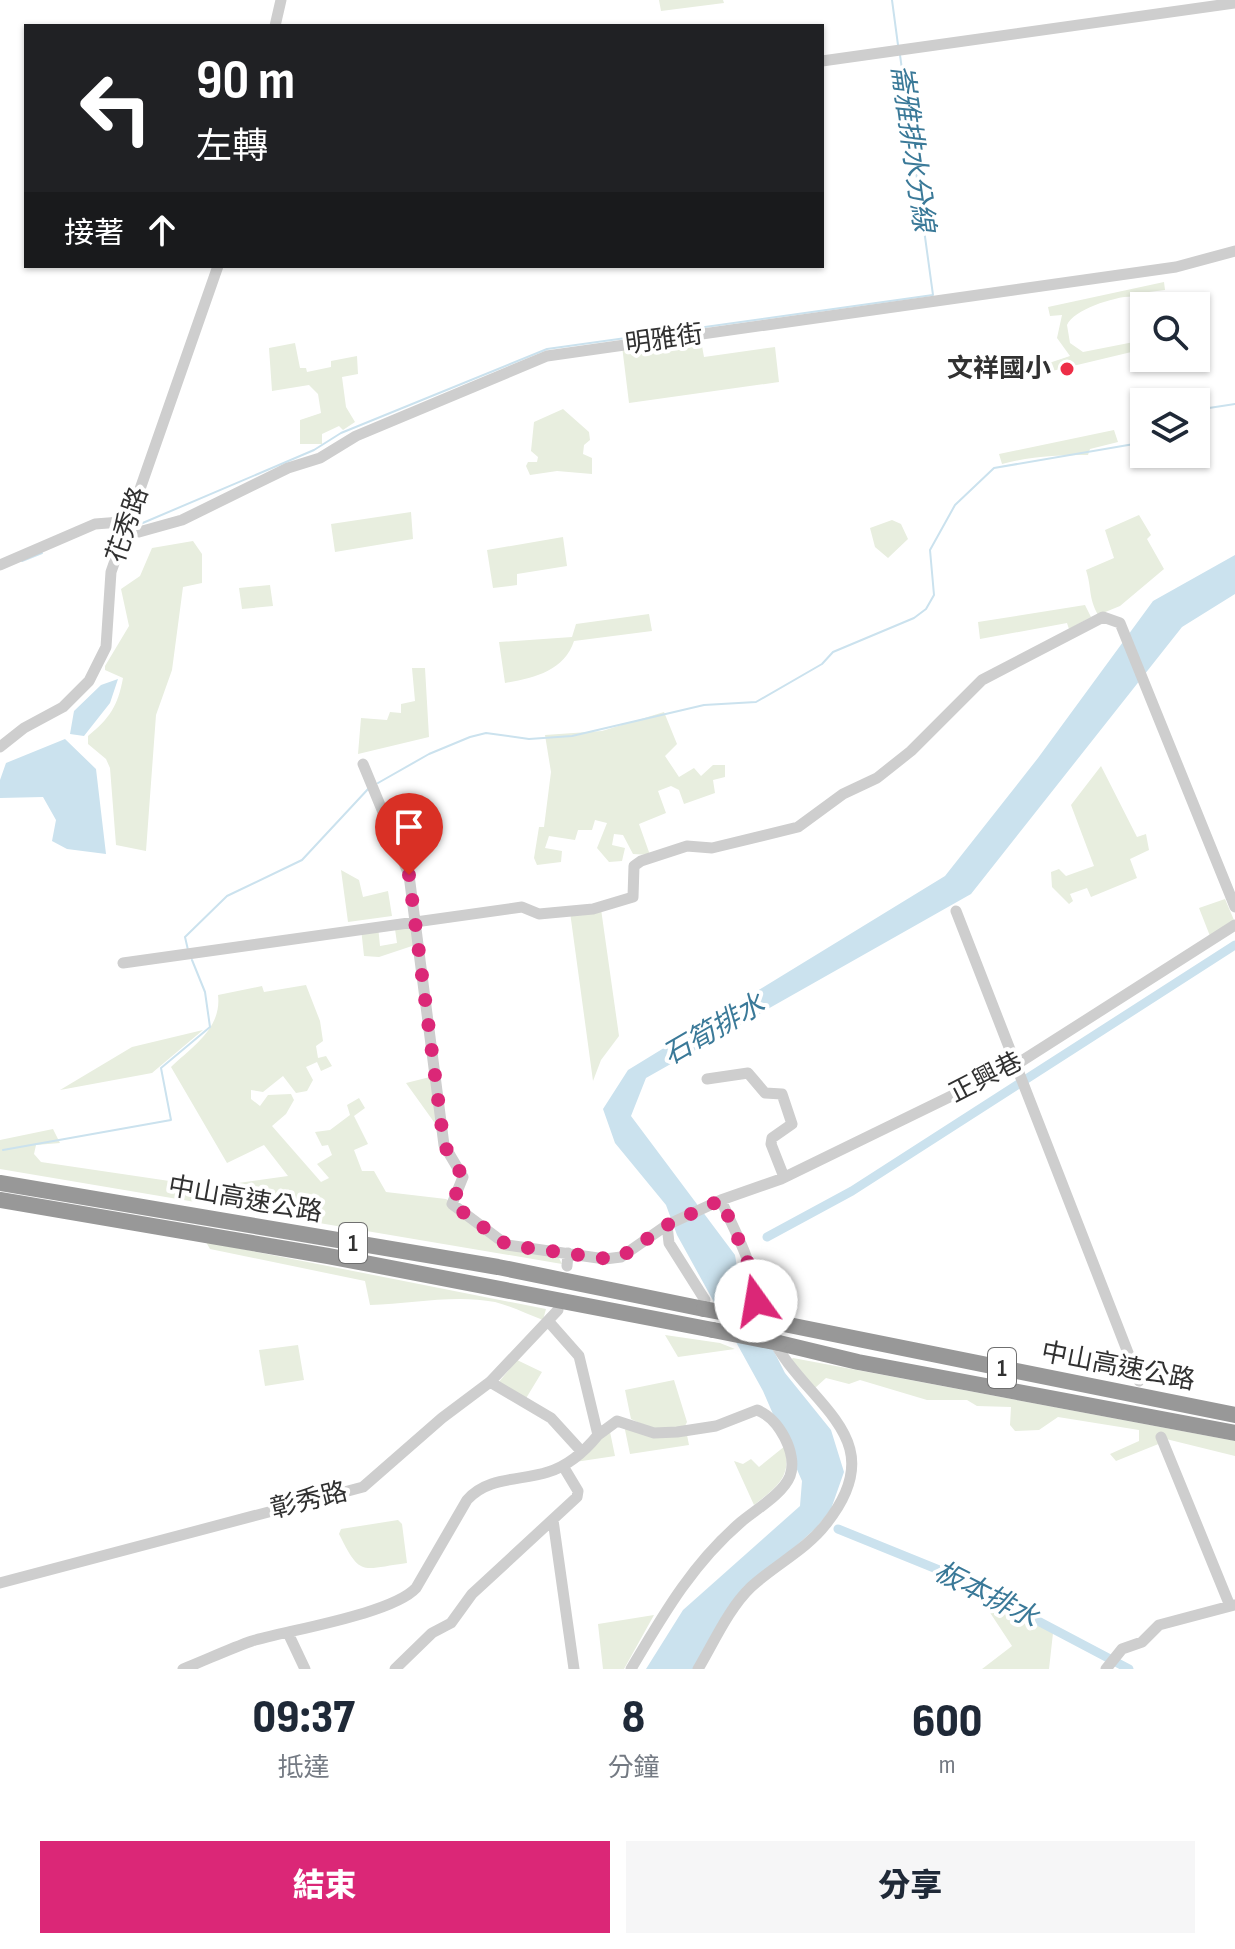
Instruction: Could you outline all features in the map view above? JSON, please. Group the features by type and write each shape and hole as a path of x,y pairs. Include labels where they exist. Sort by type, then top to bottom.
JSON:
{"highway":[{"name":"中山高速公路","path":"0,1183 705,1304 769,1321 1235,1415"},
{"name":"中山高速公路","path":"0,1200 328,1256 779,1343 858,1362 1235,1433"}],"street":[{"path":"275,24 281,0"},
{"path":"824,61 1235,3"},
{"name":"明雅街","path":"0,565 89,526 121,522 139,532 182,520 288,468 320,458 356,436 547,356 1176,267 1235,251"},
{"name":"花秀路","path":"0,747 24,728 63,707 89,681 106,647 111,572 125,526 204,314 217,268"},
{"path":"123,963 522,907 539,914 619,903 633,897 634,866 641,861 687,846 712,848 798,827 843,794 888,769 982,680 1103,617 1120,623 1235,907"},
{"path":"363,764 409,875 415,920"},
{"path":"956,911 1139,1381"},
{"name":"正興巷","path":"415,920 444,1145 463,1177 452,1204 507,1245 567,1259 617,1258 667,1225 721,1200 784,1177 1017,1064 1235,925"},
{"path":"707,1079 748,1073 765,1093 782,1094 792,1124 772,1138 771,1144 784,1177"},
{"path":"698,1669 749,1589 824,1527 845,1496 853,1468 842,1424 783,1358 769,1331 756,1301 747,1259 721,1200"},
{"path":"667,1225 669,1243 705,1304"},
{"name":"彰秀路","path":"0,1583 363,1487 442,1418 490,1382 558,1310"},
{"path":"549,1322 579,1356 598,1435"},
{"path":"490,1382 551,1418 582,1452"},
{"path":"183,1669 252,1641 334,1621 409,1594 472,1494 489,1484 546,1473 563,1466 617,1421 668,1433 716,1426 757,1410 772,1419 791,1455 786,1483 701,1560 679,1589 631,1669"},
{"path":"1107,1667 1122,1649 1142,1642 1159,1625 1232,1605 1161,1437"},
{"path":"395,1669 432,1633 451,1623 472,1594 578,1495 563,1466"},
{"path":"553,1520 574,1669"},
{"path":"288,1633 305,1669"}],"green space":[{"path":"659,0 723,0 724,3 661,11"},
{"path":"1164,282 1165,290 1130,292 1130,297 1088,308 1067,325 1070,343 1083,352 1130,343 1130,352 1052,371 1049,363 1070,356 1057,338 1062,315 1050,316 1048,307"},
{"path":"700,335 704,357 775,347 779,382 629,403 622,346"},
{"path":"295,343 300,368 306,368 307,372 331,367 331,361 357,356 358,374 342,377 346,407 355,422 343,430 339,426 322,434 322,444 300,444 300,420 321,413 318,394 309,385 272,391 269,348"},
{"path":"563,409 589,432 590,440 584,445 583,454 592,458 592,474 557,471 530,475 526,466 528,462 537,462 538,457 531,451 534,422"},
{"path":"1114,430 1118,442 1090,449 1088,455 1045,456 1002,464 999,454"},
{"path":"411,512 413,539 335,552 331,524"},
{"path":"1139,515 1151,535 1147,539 1164,569 1120,606 1098,615 1086,570 1114,558 1105,530"},
{"path":"892,520 901,524 908,539 888,558 875,547 870,528"},
{"path":"563,537 567,566 517,574 517,585 493,588 487,550"},
{"path":"193,541 202,554 202,583 183,587 172,670 156,715 146,851 116,845 110,768 106,759 88,744 88,736 112,711 121,688 123,678 105,670 105,666 129,626 121,589 140,576 152,548"},
{"path":"270,585 273,606 242,609 239,588"},
{"path":"1085,605 1091,617 1069,629 1067,623 980,639 978,622"},
{"path":"649,614 652,631 574,641 563,660 547,671 505,683 499,642 572,637 576,624"},
{"path":"412,668 425,668 429,737 358,754 361,718 387,720 390,712 401,713 401,704 415,701"},
{"path":"664,712 677,744 665,756 679,777 694,768 701,776 713,765 725,765 725,777 713,780 715,793 684,804 679,790 671,786 658,791 666,813 639,824 650,855 633,854 623,835 614,834 612,845 625,848 622,861 609,862 597,848 607,823 595,820 592,830 578,830 575,840 549,836 545,848 562,851 561,862 537,865 534,858 539,827 544,827 551,772 545,735 602,731"},
{"path":"1101,766 1137,837 1146,834 1149,850 1130,859 1137,878 1091,897 1087,888 1070,894 1073,901 1069,904 1052,887 1051,872 1059,869 1066,876 1094,866 1071,805"},
{"path":"341,870 359,880 363,897 388,891 392,916 348,922"},
{"path":"1225,899 1234,920 1210,936 1199,908"},
{"path":"601,909 619,1036 601,1060 593,1081 570,912"},
{"path":"409,922 415,945 379,957 364,956 361,928 378,926 380,946 397,943 395,929"},
{"path":"306,985 320,1021 323,1041 316,1046 318,1058 326,1056 332,1066 321,1071 317,1062 306,1067 313,1080 307,1091 296,1093 283,1076 263,1092 251,1090 251,1099 260,1106 268,1095 291,1094 294,1100 286,1114 272,1126 321,1182 329,1178 317,1164 332,1155 328,1145 322,1146 315,1132 330,1130 350,1115 347,1105 359,1098 365,1108 354,1116 368,1144 354,1150 362,1171 374,1171 386,1192 446,1199 509,1246 557,1254 562,1264 0,1169 0,1140 53,1129 60,1143 36,1145 34,1154 41,1162 210,1187 288,1176 264,1145 227,1163 171,1067 211,1027 218,1007 218,995 262,986 264,992"},
{"path":"203,1030 152,1073 60,1090 132,1047"},
{"path":"434,1076 439,1129 406,1083"},
{"path":"206,1242 546,1309 543,1320 501,1304 480,1300 448,1299 370,1305 365,1281 210,1249"},
{"path":"665,1335 720,1343 735,1349 678,1357"},
{"path":"298,1345 304,1380 265,1386 259,1350"},
{"path":"793,1358 1235,1441 1235,1456 1162,1438 1161,1443 1116,1461 1110,1454 1139,1441 1139,1430 1058,1417 1039,1430 1015,1431 1010,1425 1011,1407 977,1406 967,1400 927,1400 860,1380 849,1384 826,1378 815,1388 789,1361"},
{"path":"517,1360 542,1372 525,1400 498,1383"},
{"path":"674,1380 687,1422 684,1428 652,1429 631,1419 625,1390"},
{"path":"624,1425 687,1435 689,1445 630,1454"},
{"path":"609,1427 615,1456 575,1462"},
{"path":"785,1446 786,1466 781,1480 754,1505 734,1461 743,1464 751,1459 759,1467"},
{"path":"398,1520 402,1524 407,1563 364,1567 352,1558 339,1534 341,1529"},
{"path":"986,1595 1053,1633 1049,1669 982,1669 1012,1646 983,1602"},
{"path":"654,1615 624,1669 603,1669 598,1624"}],"water":[{"name":"石筍排水","path":"1235,555 1235,594 1182,627 971,894 646,1078 631,1116 735,1255 740,1285 785,1373 831,1430 844,1472 831,1509 817,1527 743,1594 697,1669 646,1669 683,1610 800,1506 802,1481 763,1391 677,1235 666,1205 615,1143 603,1109 628,1070 945,876 1038,758 1153,601"},
{"path":"118,679 110,703 84,736 70,734 74,711 101,685"},
{"path":"65,739 96,769 106,854 67,849 52,841 56,820 43,797 0,798 0,780 6,763"}],"waterway":[{"name":"崙雅排水分線","path":"892,0 898,45"},
{"path":"138,525 314,450 341,433 547,349 933,295 900,55"},
{"path":"1210,408 1235,404"},
{"path":"378,783 429,754 486,733 529,739 572,736 704,705 756,702 822,664 833,652 914,618 926,609 934,595 930,550 955,505 994,468 1130,445"},
{"path":"22,561 42,553"},
{"path":"188,950 185,937 227,896 302,860 369,788"},
{"path":"767,1237 852,1191 1235,945"},
{"path":"3,1150 171,1120 161,1068 210,1027 205,992 192,960"},
{"name":"板本排水","path":"838,1529 949,1574 1129,1669"}],"place":[{"name":"文祥國小","path":"1067,369"}],"route":[{"path":"409,875 444,1145 463,1177 452,1204 507,1245 613,1259 621,1257 667,1225 721,1200 747,1259 756,1301"}]}
